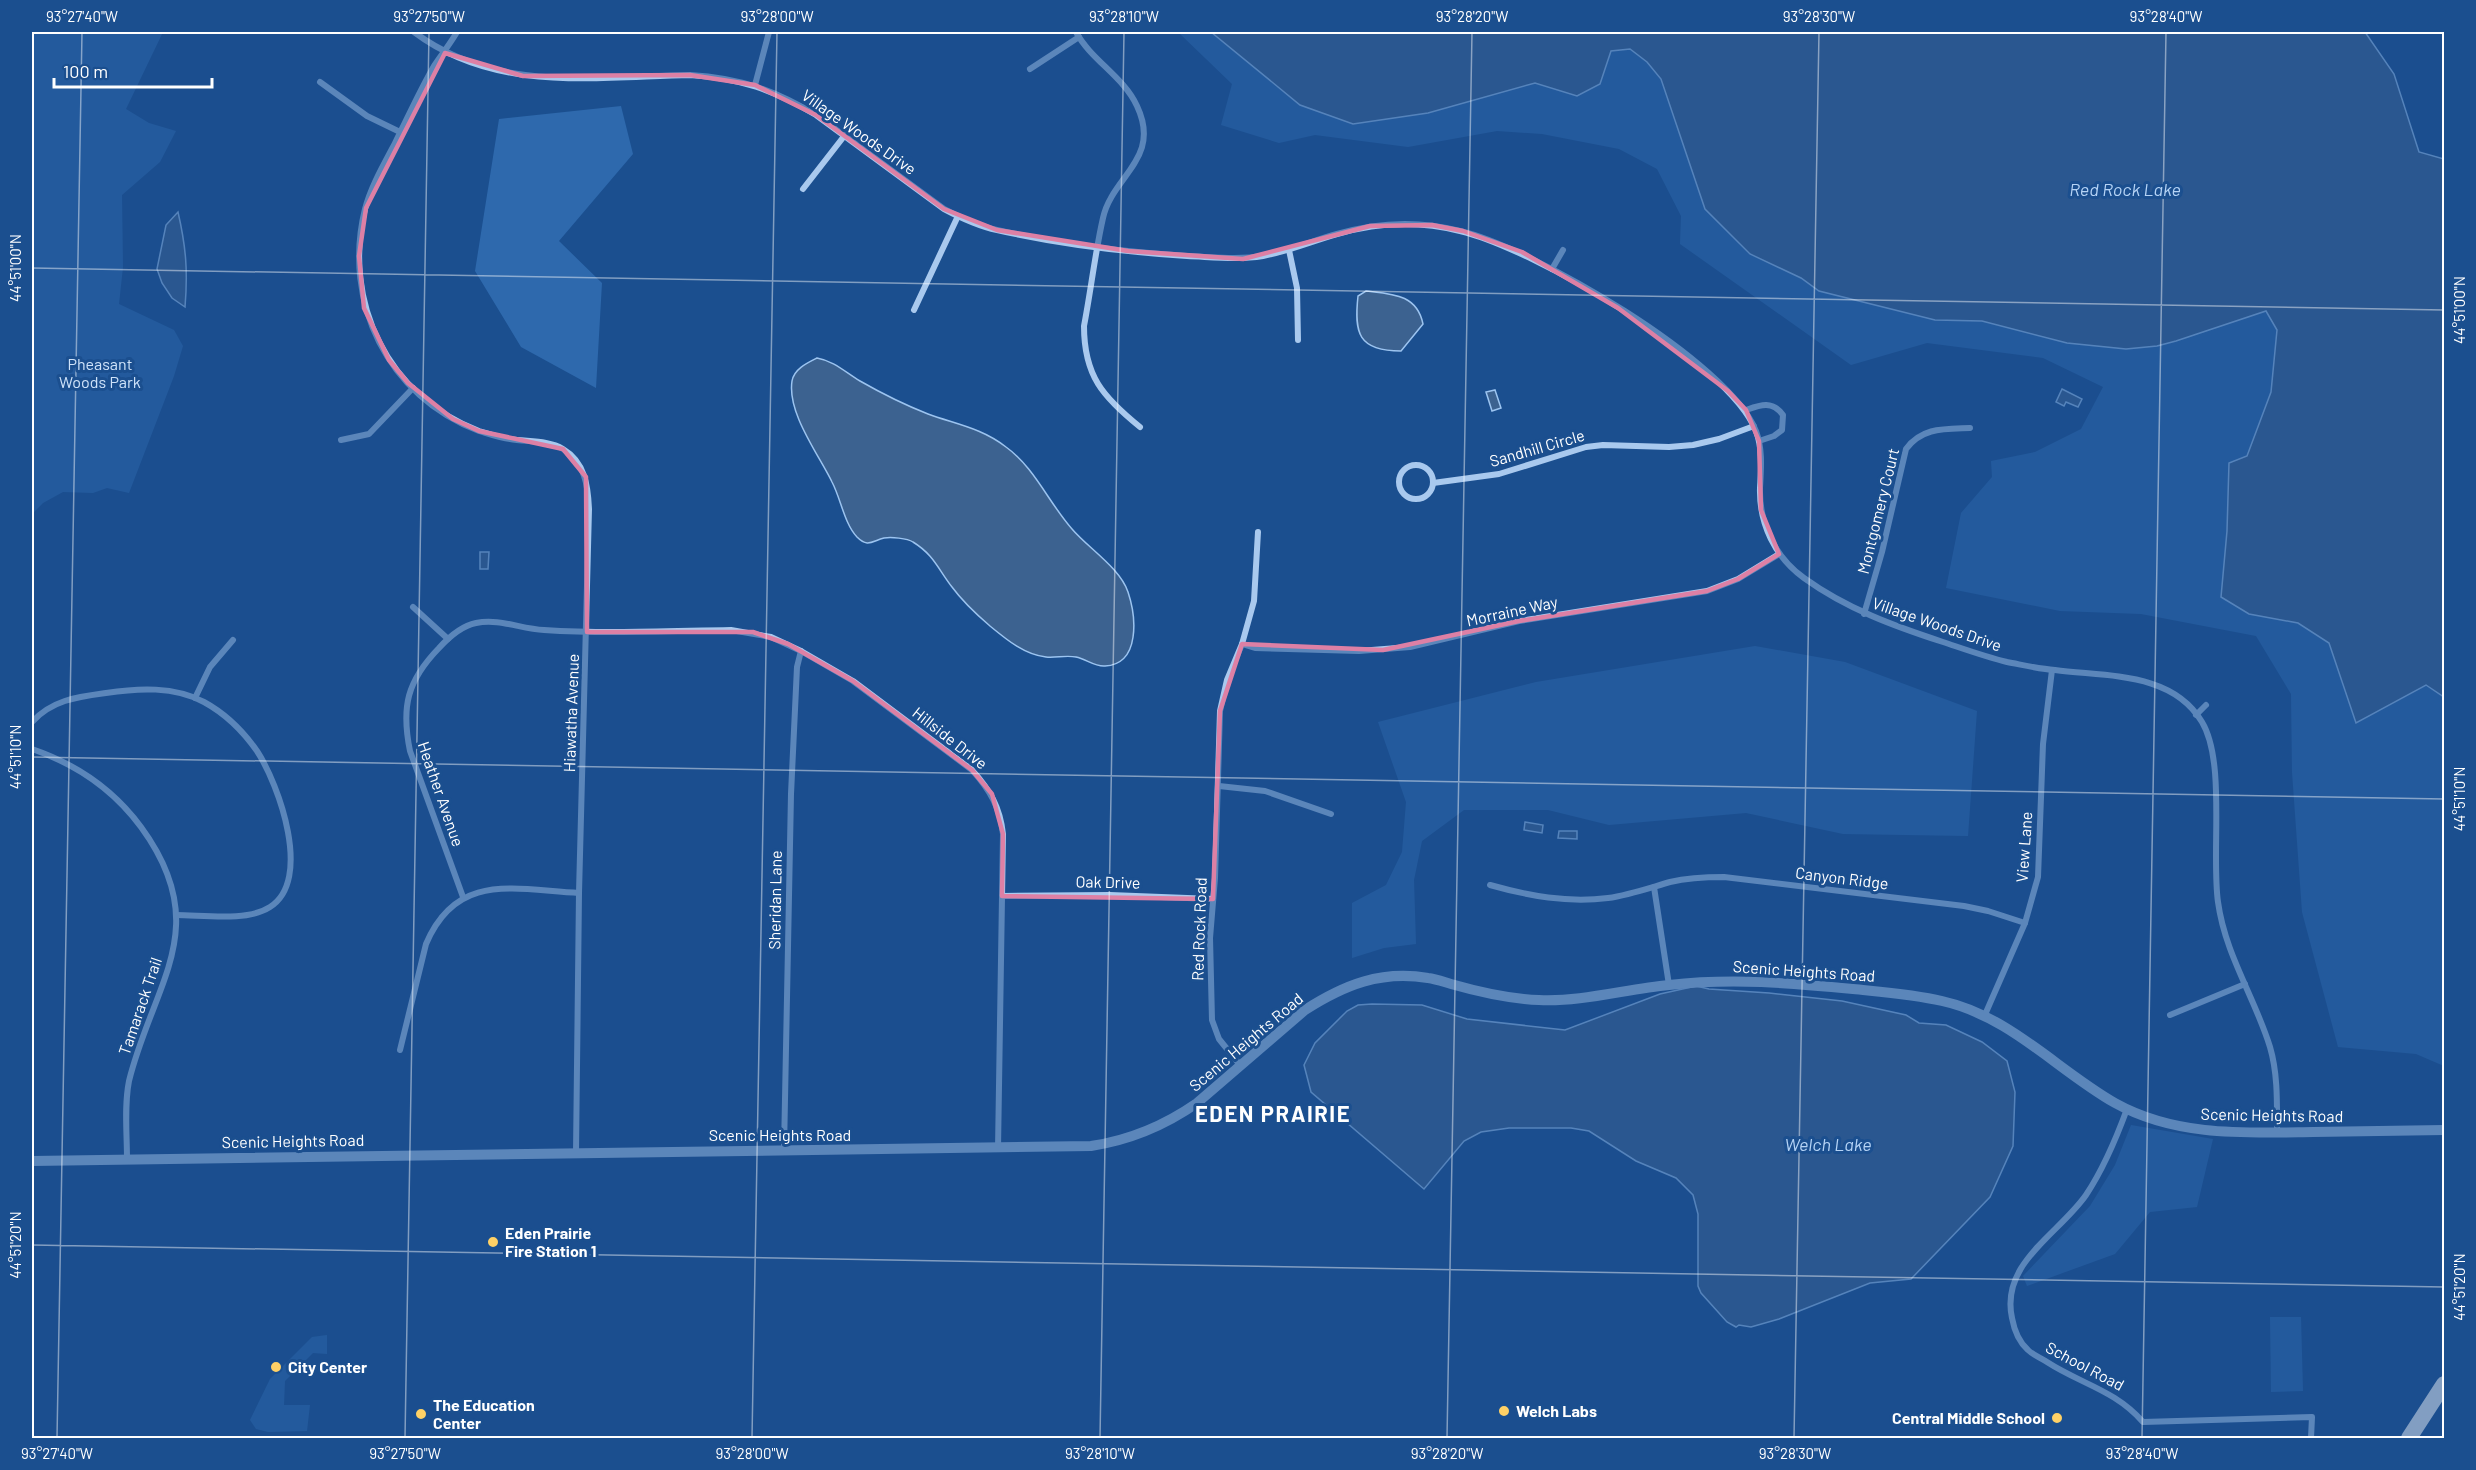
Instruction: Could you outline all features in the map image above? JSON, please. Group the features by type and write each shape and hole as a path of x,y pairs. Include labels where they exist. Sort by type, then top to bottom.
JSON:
{"highway":[{"path":"2409,1438 2445,1384"}],"street":[{"name":"Village Woods Drive","path":"414,32 445,53 492,70 523,76 555,78 690,75 712,76 755,85 795,102 845,135 927,198 958,216 997,230 1150,254 1243,259 1288,250 1370,226 1400,223 1432,225 1494,240 1552,269 1650,327 1728,391 1746,410 1759,441 1761,510 1767,531 1779,554 1803,578 1864,614 2003,661 2052,670 2142,680 2176,695 2196,715 2208,736 2214,767 2217,900 2227,941 2269,1045 2274,1063 2277,1132"},
{"name":"Hiawatha Avenue","path":"457,32 445,53 435,64 376,181 366,208 360,239 359,280 364,308 389,360 413,388 429,402 462,423 507,439 551,444 563,449 580,466 586,477 589,500 579,893 576,1153"},
{"path":"755,85 769,32"},
{"path":"1030,69 1078,34 1128,91 1137,106 1143,124 1143,141 1139,156 1107,206 1084,326 1086,359 1101,391 1112,404 1140,427"},
{"path":"320,82 367,116 400,132"},
{"path":"803,189 845,135"},
{"path":"914,310 958,216"},
{"path":"1288,250 1297,288 1299,340"},
{"path":"1552,269 1563,250"},
{"path":"341,440 369,434 413,388"},
{"path":"1746,410 1767,404 1775,406 1783,415 1782,430 1774,436 1759,441"},
{"name":"Sandhill Circle","path":"1433,483 1499,474 1586,447 1603,444 1669,447 1693,445 1754,426"},
{"name":"Montgomery Court","path":"1864,614 1882,552 1906,449 1912,440 1923,433 1934,430 1970,428"},
{"name":"Sandhill Circle","path":"1417,465 1430,473 1433,483 1428,494 1418,499 1402,492 1399,481 1403,471 1417,465"},
{"name":"Red Rock Road","path":"1240,1065 1219,1039 1212,1020 1209,961 1219,786 1220,711 1227,680 1242,644 1254,602 1258,532"},
{"name":"Morraine Way","path":"1242,644 1255,648 1359,651 1410,647 1519,621 1707,591 1738,579 1779,554"},
{"path":"413,607 447,639"},
{"name":"Heather Avenue","path":"463,897 410,752 405,711 409,692 417,673 447,639 475,623 490,621 525,629 587,632"},
{"name":"Hillside Drive","path":"587,632 742,631 771,637 801,651 853,681 972,770 984,783 992,794 1001,817 998,1149"},
{"path":"195,698 210,667 233,640"},
{"name":"Sheridan Lane","path":"784,1150 791,794 797,667 801,651"},
{"name":"View Lane","path":"1984,1017 2025,923 2038,877 2043,744 2052,670"},
{"path":"32,722 44,710 57,702 124,690 162,690 195,698 226,716 244,733 270,776 284,818 290,843 292,868 289,883 282,896 271,907 258,913 243,916 176,915"},
{"path":"2196,715 2206,705"},
{"name":"Tamarack Trail","path":"32,749 61,759 110,791 130,812 162,861 170,883 176,915 174,946 167,977 129,1084 127,1159"},
{"path":"1219,786 1265,791 1331,814"},
{"name":"Canyon Ridge","path":"1490,885 1529,896 1581,900 1625,895 1671,882 1708,877 1743,879 1964,906 2025,923"},
{"path":"1654,887 1669,985"},
{"path":"400,1050 426,944 433,927 444,912 463,897 474,892 496,889 579,893"},
{"name":"Oak Drive","path":"1002,896 1110,895 1213,899"},
{"name":"Scenic Heights Road","path":"32,1161 1091,1146 1136,1136 1179,1116 1305,1010 1347,986 1365,980 1391,976 1432,978 1506,996 1542,1000 1725,980 1808,984 1943,1001 2006,1028 2102,1094 2127,1109 2162,1123 2193,1129 2277,1132 2445,1130"},
{"path":"2170,1015 2245,984"},
{"name":"School Road","path":"2127,1109 2112,1149 2085,1196 2017,1272 2010,1301 2015,1330 2027,1350 2108,1392 2124,1403 2143,1422 2312,1418 2311,1438"}],"highlighted area":[{"path":"445,53 523,76 690,75 755,85 816,115 944,209 997,230 1128,251 1243,259 1370,226 1432,225 1463,231 1522,252 1618,308 1728,391 1746,410 1759,441 1761,510 1779,554 1738,579 1707,591 1519,621 1383,650 1242,644 1220,711 1213,899 1002,896 1003,834 992,794 972,770 853,681 788,644 753,632 587,632 586,477 563,449 479,431 453,419 408,383 389,360 364,308 359,256 366,208"}],"green space":[{"name":"Pheasant Woods Park","path":"32,32 163,32 126,109 149,123 176,131 160,162 122,195 123,267 119,304 174,330 183,346 174,376 129,493 107,488 93,493 63,492 43,503 32,514"},
{"path":"1178,32 1211,32 1300,105 1353,124 1428,113 1535,83 1577,96 1599,84 1611,50 1630,49 1647,62 1661,79 1705,209 1750,254 1801,278 1819,291 1935,320 1982,321 2067,343 2176,341 2266,311 2277,330 2271,393 2247,456 2227,531 2221,597 2249,614 2298,623 2329,643 2356,723 2427,685 2444,697 2444,1066 2416,1054 2338,1047 2302,912 2292,772 2291,694 2256,636 2141,614 2060,611 1946,588 1961,513 1992,477 1991,461 2035,452 2081,429 2103,387 2043,358 1927,343 1851,365 1680,244 1681,216 1657,169 1619,149 1542,134 1497,131 1408,147 1315,135 1279,143 1221,125 1232,84"},
{"path":"621,106 633,154 559,241 602,283 596,388 521,347 475,271 499,119"},
{"path":"1755,646 1845,662 1977,711 1968,836 1843,834 1746,813 1609,825 1548,810 1464,810 1422,841 1414,880 1416,944 1384,948 1352,958 1352,903 1386,885 1402,852 1406,802 1378,722 1536,682"},
{"path":"2131,1125 2213,1139 2197,1207 2150,1212 2115,1254 2027,1286 2023,1276 2090,1206 2115,1165"},
{"path":"2270,1317 2301,1317 2303,1391 2271,1392"},
{"path":"327,1335 327,1354 313,1353 285,1381 284,1405 310,1405 307,1431 268,1432 256,1429 250,1420 270,1379 312,1337"}],"water":[{"name":"Red Rock Lake","path":"1211,32 2365,32 2394,74 2419,152 2444,159 2444,697 2426,685 2356,723 2329,643 2298,623 2249,614 2221,597 2227,531 2229,463 2247,456 2271,392 2277,330 2266,311 2176,341 2157,346 2126,349 2067,343 1982,321 1935,320 1819,291 1801,278 1750,254 1705,209 1661,79 1647,62 1630,49 1611,51 1600,84 1577,96 1535,83 1428,113 1353,124 1300,105"},
{"path":"178,212 186,259 185,307 172,298 162,283 157,269 166,225"},
{"path":"1366,291 1402,297 1409,301 1420,314 1423,324 1401,351 1376,348 1362,337 1357,320 1358,296"},
{"path":"817,358 834,364 893,399 987,435 1016,455 1072,529 1124,583 1131,602 1134,625 1130,648 1125,657 1117,663 1101,666 1076,657 1038,656 1024,650 990,626 965,603 931,557 913,542 884,538 867,543 857,537 849,525 835,489 805,433 794,406 793,377 802,367"},
{"path":"2062,389 2082,399 2078,407 2066,402 2064,406 2056,402"},
{"path":"1495,390 1501,408 1492,411 1486,392"},
{"path":"480,552 489,552 488,569 480,569"},
{"path":"1525,822 1543,825 1542,833 1524,830"},
{"path":"1559,831 1577,831 1577,839 1558,838"},
{"name":"Welch Lake","path":"1696,986 1842,1001 1906,1015 1919,1023 1946,1025 1982,1042 2007,1061 2015,1092 2013,1146 1990,1197 1911,1279 1870,1283 1779,1319 1751,1327 1739,1325 1736,1327 1727,1322 1701,1293 1698,1286 1698,1214 1693,1195 1676,1178 1636,1161 1589,1131 1571,1128 1509,1128 1481,1132 1464,1141 1424,1189 1311,1092 1304,1065 1315,1043 1347,1011 1358,1005 1422,1005 1467,1019 1565,1030 1660,994"}],"place":[{"name":"Eden Prairie Fire Station 1","path":"493,1242"},
{"name":"City Center","path":"276,1367"},
{"name":"Welch Labs","path":"1504,1411"},
{"name":"The Education Center","path":"421,1414"},
{"name":"Central Middle School","path":"2057,1418"}],"district":[{"name":"EDEN PRAIRIE","path":"1273,1114"}]}
